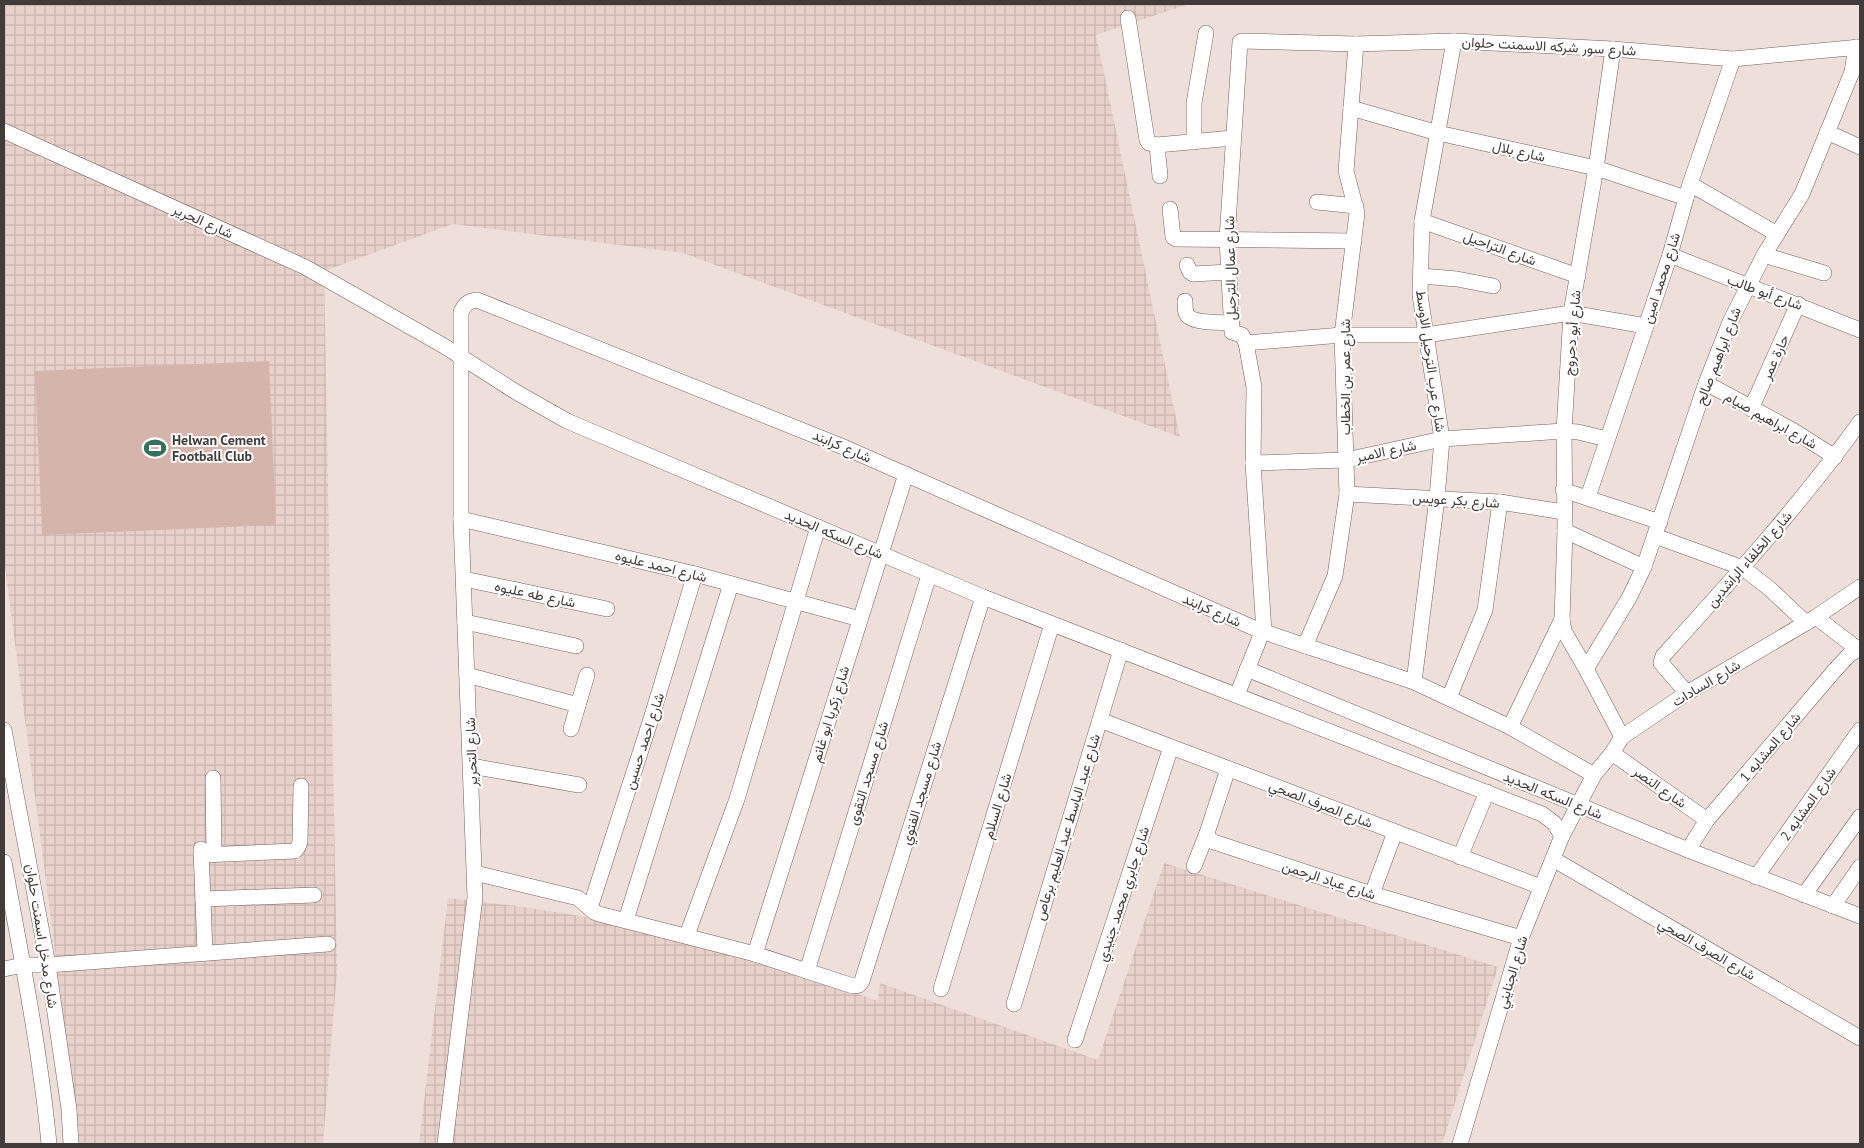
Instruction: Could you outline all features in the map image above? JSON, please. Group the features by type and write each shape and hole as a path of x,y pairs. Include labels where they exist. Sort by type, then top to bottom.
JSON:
{"street":[{"path":"1128,18 1147,140 1152,144 1157,144 1233,138"},
{"path":"1194,142 1194,103 1206,32"},
{"name":"شارع سور شركه الاسمنت حلوان","path":"1238,44 1242,40 1356,44 1454,41 1613,49 1733,59 1858,47"},
{"name":"شارع عرب الترحيل الاوسط","path":"1414,682 1437,498 1442,438 1420,295 1422,221 1454,41"},
{"name":"شارع عمال الترحيل","path":"1238,44 1227,240 1232,333 1242,335 1246,343"},
{"name":"شارع عمر بن الخطاب","path":"1305,646 1335,576 1347,494 1342,335 1357,213 1346,171 1356,44"},
{"name":"شارع ابراهيم صالح","path":"1586,669 1629,598 1644,567 1706,383 1730,322 1746,286 1802,194 1852,72 1858,47"},
{"name":"شارع أبو دحروج","path":"1613,49 1596,168 1571,313 1564,431 1563,490 1565,531 1562,619 1564,631 1622,737"},
{"name":"شارع محمد امين","path":"1588,497 1670,255 1688,191 1733,59"},
{"name":"شارع بلال","path":"1351,108 1438,133 1596,168 1688,191 1777,234"},
{"name":"شارع الحرير","path":"4,131 304,267 444,346"},
{"path":"1827,132 1860,147"},
{"path":"1157,144 1160,176"},
{"path":"1317,202 1356,206"},
{"path":"1170,209 1174,239 1354,241"},
{"name":"شارع التراحيل","path":"1422,221 1578,276"},
{"name":"شارع أبو طالب","path":"1670,255 1860,330"},
{"path":"1764,255 1824,272"},
{"path":"1187,265 1193,274 1228,272"},
{"path":"1420,276 1457,279 1493,286"},
{"name":"شارع كرابند","path":"461,358 462,312 464,306 470,301 477,300 837,444 1263,632"},
{"path":"1185,301 1186,313 1195,320 1231,323"},
{"name":"حارة عمر","path":"1751,409 1798,304"},
{"path":"1237,695 1263,632 1253,463 1254,387 1246,343 1342,335 1426,335 1571,313 1646,326"},
{"name":"شارع السكه الحديد","path":"444,346 516,392 567,421 983,597 1542,814 1554,823 1562,836"},
{"name":"شارع التحرير","path":"445,1144 473,920 475,873 461,519 461,358"},
{"name":"شارع ابراهيم صيام","path":"1706,383 1794,431 1835,457"},
{"name":"شارع الخلفاء الراشدين","path":"1687,693 1663,666 1661,659 1743,568 1835,457 1860,422"},
{"name":"شارع الامير","path":"1253,463 1346,460 1442,438 1564,431 1578,432 1607,439"},
{"name":"شارع زكريا ابو غانم","path":"755,954 906,474"},
{"path":"1563,490 1588,497 1743,568 1811,620 1860,650"},
{"name":"شارع بكر عويس","path":"1347,494 1500,502 1564,512"},
{"path":"1449,698 1485,610 1500,502"},
{"name":"شارع احمد عليوه","path":"461,519 695,574 860,618"},
{"path":"687,935 737,799 818,527"},
{"path":"1565,531 1644,567"},
{"name":"شارع احمد حسين","path":"590,908 651,719 695,574"},
{"name":"شارع مسجد التقوى","path":"808,971 929,575"},
{"name":"شارع طه عليوه","path":"464,579 606,609"},
{"path":"626,920 731,584"},
{"name":"شارع السادات","path":"1578,805 1594,775 1622,737 1687,693 1811,620 1860,587"},
{"name":"شارع مسجد الفتوي","path":"808,971 853,986 862,981 983,597"},
{"name":"شارع أبو دحروج","path":"1510,727 1562,619"},
{"path":"465,622 576,646"},
{"name":"شارع السلام","path":"941,989 1052,624"},
{"path":"1263,632 1414,682 1510,727 1594,775"},
{"name":"شارع عبد الباسط عبد العليم برعاص","path":"1014,1004 1121,650"},
{"name":"شارع المشايه 1","path":"1688,850 1707,820 1834,670 1849,655 1860,650"},
{"name":"شارع السكه الحديد","path":"1247,669 1688,850 1860,916"},
{"path":"468,675 578,705"},
{"path":"571,729 587,675"},
{"name":"شارع الصرف الصحي","path":"1100,720 1541,887"},
{"name":"شارع مدخل اسمنت حلوان","path":"4,730 48,965 68,1108 71,1144"},
{"name":"شارع المشايه 2","path":"1756,877 1860,730"},
{"name":"شارع جابري محمد جنيدي","path":"1076,1040 1171,747"},
{"name":"شارع النصر","path":"1612,753 1707,820"},
{"path":"471,766 579,785"},
{"path":"1194,866 1228,769"},
{"path":"205,953 203,899 205,853 213,778"},
{"path":"205,853 295,851 300,842 301,786"},
{"path":"1460,857 1487,792"},
{"name":"شارع الجنايني","path":"1460,1144 1521,938 1562,836 1578,805"},
{"path":"1804,895 1860,817"},
{"path":"1372,894 1394,832"},
{"name":"شارع عباد الرحمن","path":"1206,833 1209,839 1214,842 1372,894 1521,938"},
{"name":"شارع الصرف الصحي","path":"1553,859 1860,1038"},
{"name":"شارع مدخل اسمنت حلوان","path":"4,862 23,965 49,1144"},
{"path":"1833,906 1860,867"},
{"path":"475,873 578,898 599,914 687,935 808,971"},
{"path":"203,899 314,895"},
{"path":"4,969 23,965 48,965 328,944"},
{"path":"45,1108 68,1108"}],"shaded area":[{"path":"4,4 1189,4 1096,35 1180,437 683,253 453,224 324,271 337,972 323,1144 77,1144 76,1112 4,559"},
{"name":"Helwan Cement Football Club","path":"269,361 276,525 42,535 35,371"},
{"path":"1164,863 1498,967 1442,1144 419,1144 448,898 517,906 688,933 878,1001 880,983 1098,1060"}],"place":[{"name":"Helwan Cement Football Club","path":"155,448"}]}
